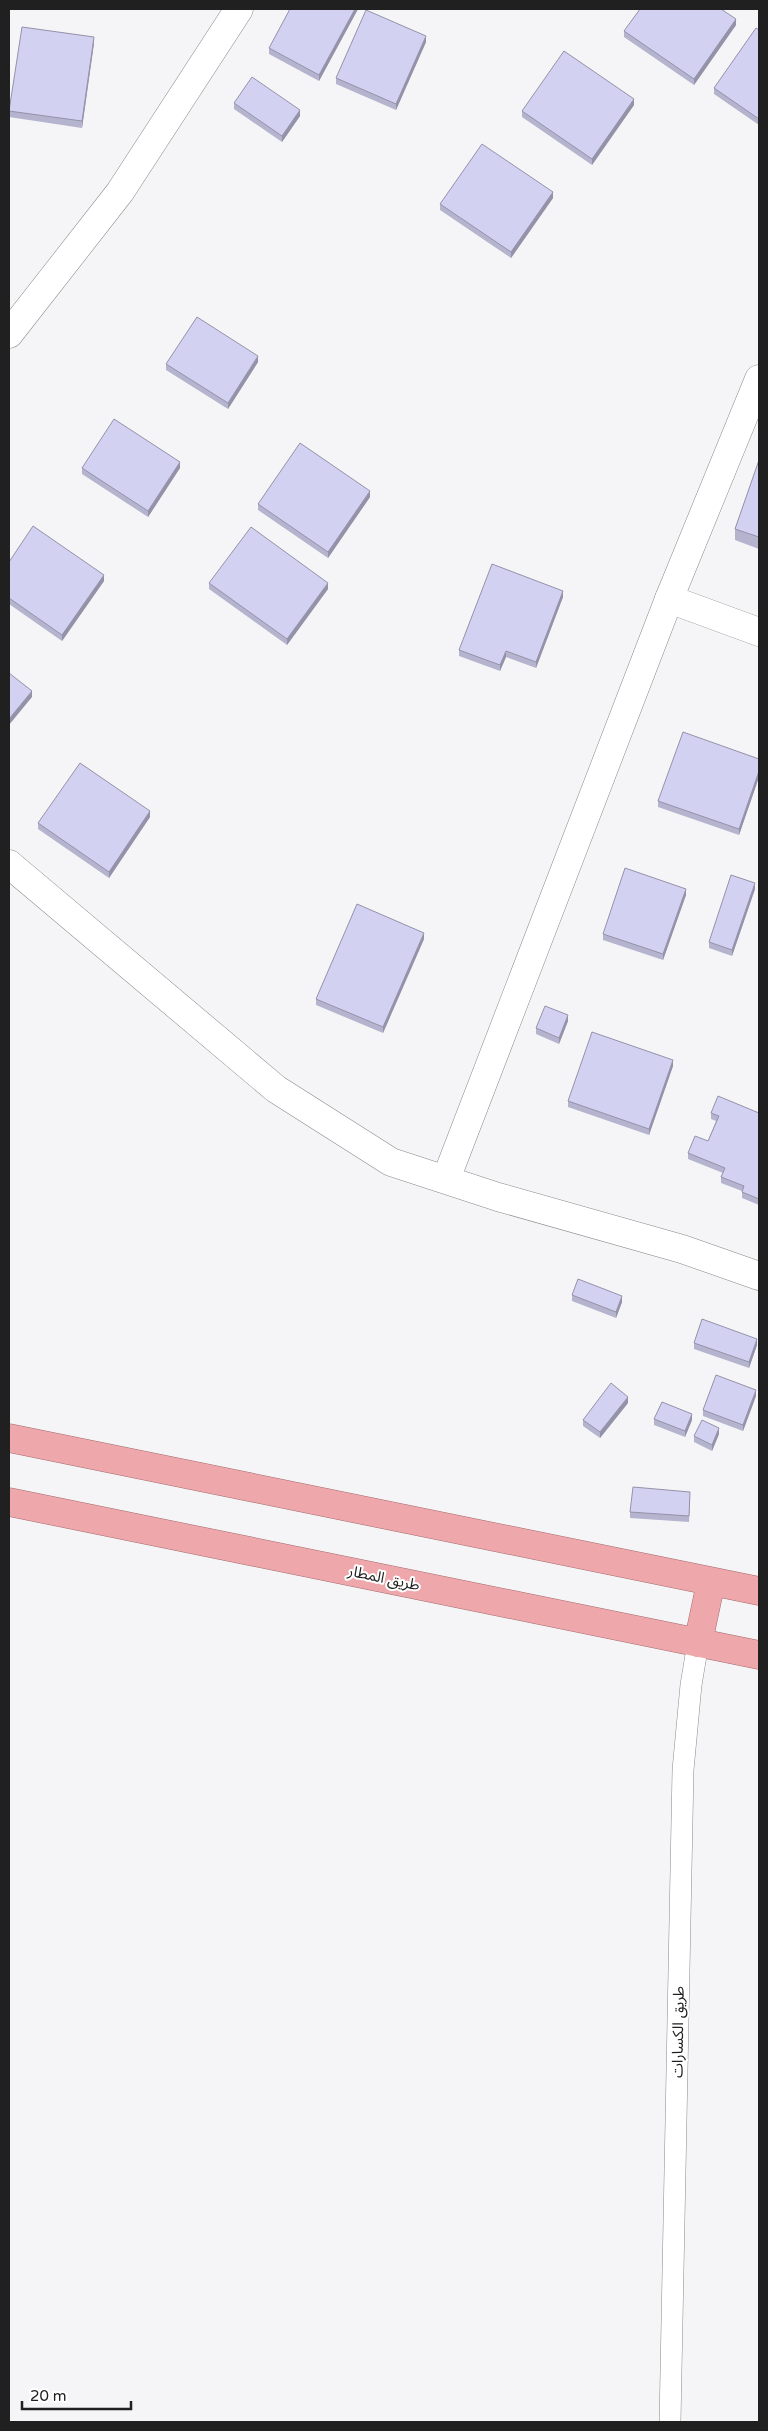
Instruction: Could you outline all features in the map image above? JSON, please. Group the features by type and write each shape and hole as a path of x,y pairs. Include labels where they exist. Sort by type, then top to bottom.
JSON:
{"highway":[{"path":"9,1438 759,1591"},
{"name":"طريق المطار","path":"9,1502 759,1655"},
{"path":"698,1643 711,1582"}],"street":[{"path":"9,334 120,192 239,9"},
{"path":"446,1178 669,599 759,379"},
{"path":"669,599 759,632"},
{"path":"9,864 276,1089 392,1162 446,1178 498,1197 682,1250 759,1276"}],"lane":[{"name":"طريق الكسارات","path":"670,2422 683,1770 690,1693 698,1643"}],"building":[{"path":"290,9 355,9 319,75 269,48"},
{"path":"640,9 721,9 736,19 694,79 624,31"},
{"path":"366,10 426,36 396,104 336,78"},
{"path":"22,27 94,37 82,121 9,111"},
{"path":"756,28 759,30 759,119 714,88"},
{"path":"564,51 634,99 592,159 522,111"},
{"path":"252,77 300,110 282,136 234,103"},
{"path":"482,144 553,192 511,252 440,204"},
{"path":"197,317 258,356 228,403 166,364"},
{"path":"114,419 180,462 148,511 82,468"},
{"path":"300,443 370,491 328,552 258,504"},
{"path":"759,460 759,537 735,529"},
{"path":"33,526 104,575 62,635 9,598 9,562"},
{"path":"251,527 328,583 287,639 209,583"},
{"path":"492,564 563,591 536,662 506,651 500,665 459,650"},
{"path":"9,673 32,691 9,719"},
{"path":"683,732 759,759 759,771 739,829 658,801"},
{"path":"80,763 150,811 109,872 38,823"},
{"path":"625,868 686,889 663,954 603,934"},
{"path":"731,875 755,883 732,950 709,942"},
{"path":"357,904 424,933 383,1027 316,999"},
{"path":"545,1006 568,1015 559,1038 536,1028"},
{"path":"592,1032 673,1060 649,1129 568,1101"},
{"path":"718,1096 759,1113 759,1199 742,1192 744,1186 721,1177 725,1168 688,1153 695,1136 708,1141 719,1116 711,1113"},
{"path":"578,1279 622,1296 616,1312 572,1295"},
{"path":"702,1319 757,1339 749,1362 694,1343"},
{"path":"716,1375 756,1390 743,1425 703,1410"},
{"path":"611,1383 628,1397 600,1432 583,1420"},
{"path":"662,1402 692,1414 685,1431 654,1419"},
{"path":"702,1420 719,1428 712,1445 694,1436"},
{"path":"633,1487 690,1492 689,1516 630,1512"}]}
